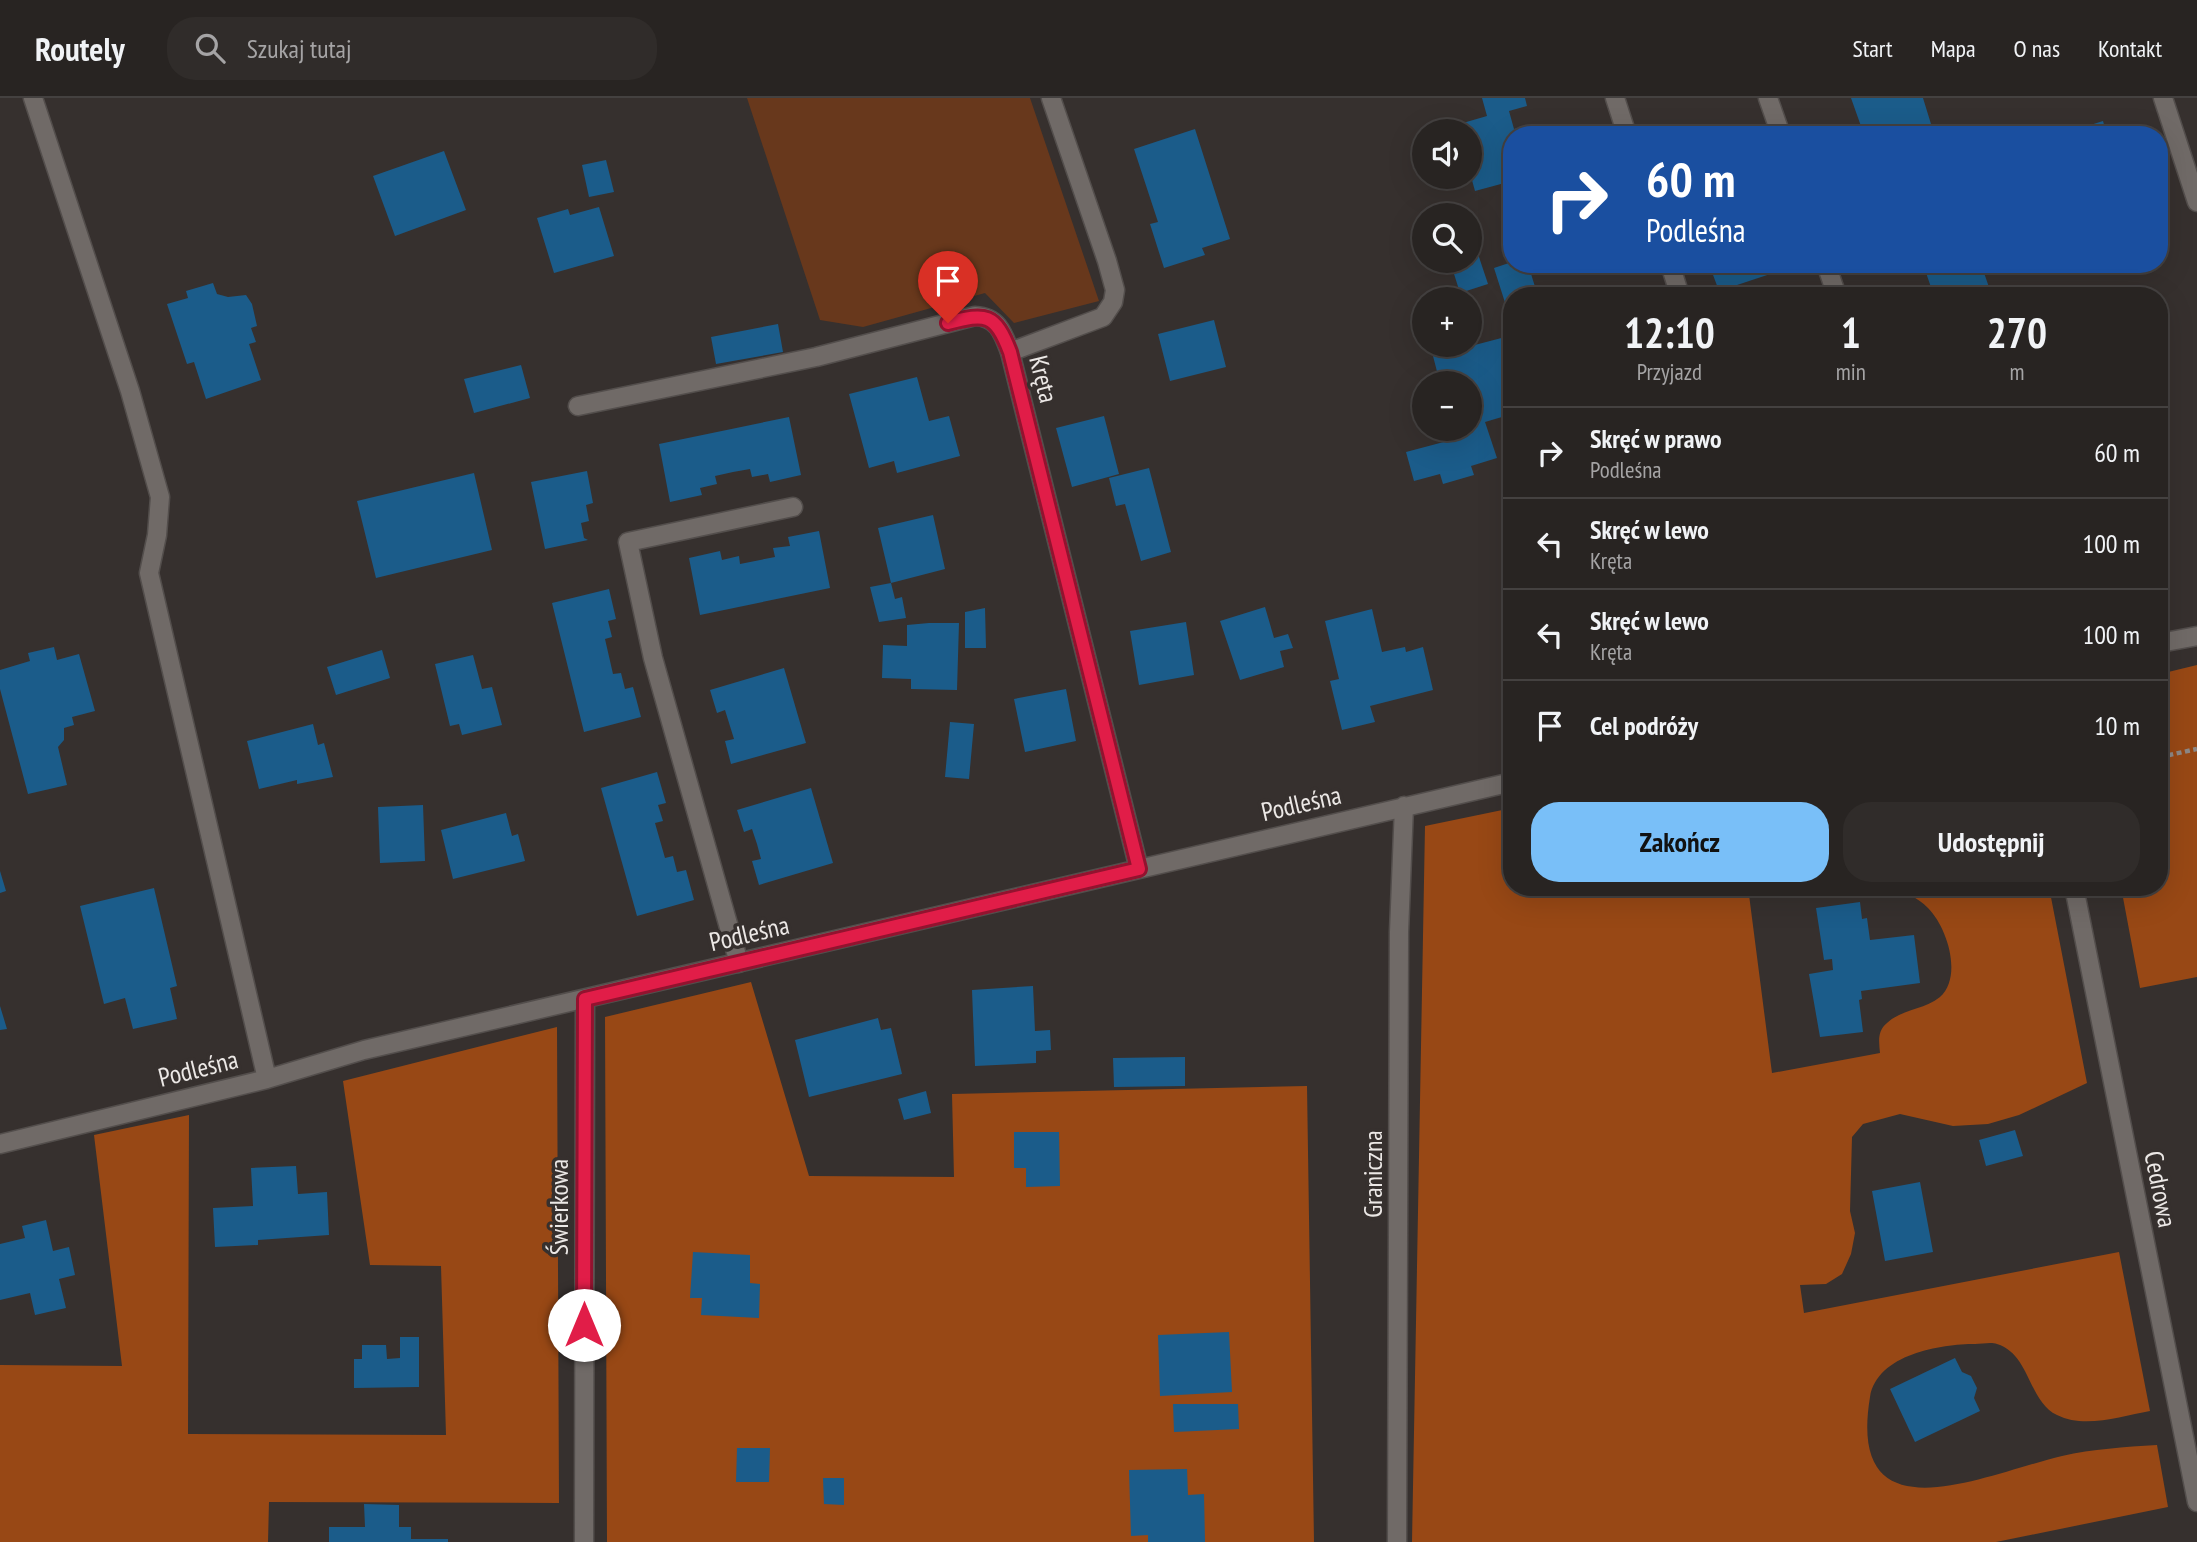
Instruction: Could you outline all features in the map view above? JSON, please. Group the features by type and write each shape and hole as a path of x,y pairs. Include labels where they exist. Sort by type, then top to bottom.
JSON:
{"street":[{"path":"33,98 130,391 160,497 158,535 149,573 267,1079"},
{"path":"1010,352 1103,317 1113,302 1115,290 1052,98"},
{"path":"1615,98 1624,126"},
{"path":"1768,98 1778,126"},
{"path":"2163,98 2197,202"},
{"name":"Kręta","path":"578,406 816,357 975,316 991,320 1001,329 1010,352 1139,869"},
{"path":"739,962 653,657 628,542 793,506"},
{"path":"2168,641 2197,636"},
{"name":"Podleśna","path":"0,1144 267,1079 364,1050 1503,784"},
{"name":"Graniczna","path":"1397,1542 1399,932 1404,806"},
{"name":"Cedrowa","path":"2076,896 2197,1502"},
{"name":"Świerkowa","path":"584,1542 585,999"}],"path":[{"path":"2168,755 2197,749"}],"shaded area":[{"path":"747,98 1030,98 1099,301 1014,323 985,293 863,327 820,320"},
{"path":"2197,665 2197,977 2140,988 2123,896 2168,896 2168,672"},
{"path":"1503,810 1503,896 1749,896 1772,1073 1880,1053 1880,1033 1887,1023 1940,997 1951,977 1950,952 1935,916 1924,904 1910,896 2051,896 2087,1083 2019,1115 1988,1124 1953,1126 1900,1114 1863,1124 1852,1137 1850,1211 1855,1233 1851,1254 1842,1274 1826,1284 1800,1285 1804,1313 2119,1252 2150,1411 2103,1420 2068,1419 2047,1408 2023,1367 2008,1349 1992,1343 1945,1346 1912,1354 1897,1361 1875,1382 1870,1397 1868,1442 1879,1470 1900,1484 1928,1488 1996,1475 2062,1456 2157,1445 2168,1507 1996,1542 1412,1542 1425,826"},
{"path":"751,982 809,1176 954,1177 952,1094 1307,1086 1314,1542 607,1542 605,1017"},
{"path":"557,1027 559,1503 269,1502 268,1542 0,1542 0,1365 122,1366 94,1135 189,1115 188,1434 446,1435 441,1266 370,1265 343,1081"}],"building":[{"path":"1482,98 1525,98 1527,106 1509,111 1513,126 1503,126 1503,183 1475,191 1482,189 1482,119 1477,119 1487,116"},
{"path":"1851,98 1923,98 1931,124 1927,126 1861,126"},
{"path":"2103,121 2104,126 2087,126"},
{"path":"1195,129 1230,239 1202,248 1205,255 1164,268 1150,224 1158,222 1134,149"},
{"path":"444,151 466,210 395,236 373,176"},
{"path":"606,160 614,192 589,197 582,165"},
{"path":"599,207 614,256 554,273 537,218 568,209 570,215"},
{"path":"1503,265 1503,273 1531,273 1535,287 1503,287 1503,296 1494,268"},
{"path":"1482,266 1488,284 1458,287 1454,273 1482,273"},
{"path":"1712,273 1773,273 1731,287 1718,287"},
{"path":"1926,273 1984,273 1989,287 1931,287"},
{"path":"213,283 217,294 228,297 246,295 252,304 257,326 251,328 256,342 249,344 261,380 206,399 194,362 187,364 167,304 188,298 186,291"},
{"path":"1214,320 1226,367 1170,381 1158,334"},
{"path":"778,324 783,352 716,364 711,337"},
{"path":"1503,338 1503,417 1485,422 1497,458 1471,466 1474,475 1443,484 1440,474 1414,481 1406,452 1447,441 1482,441 1482,371 1437,371 1433,357 1482,357 1482,343"},
{"path":"521,365 530,398 474,413 464,379"},
{"path":"917,377 929,421 949,416 960,456 897,473 894,461 869,468 849,394"},
{"path":"1104,416 1119,474 1072,487 1056,428"},
{"path":"789,417 801,475 770,482 768,474 752,477 750,469 733,472 715,476 717,484 700,488 702,495 670,502 659,444"},
{"path":"1149,468 1171,552 1141,561 1125,504 1116,506 1109,478"},
{"path":"587,471 593,503 586,505 589,521 581,523 584,538 588,540 545,549 531,482"},
{"path":"474,473 492,550 376,578 357,501"},
{"path":"933,515 945,569 891,583 878,528"},
{"path":"819,531 830,588 700,615 689,558 720,551 722,560 739,556 740,564 775,557 773,548 790,546 788,537"},
{"path":"891,583 895,599 902,597 906,618 879,622 870,587"},
{"path":"609,589 616,619 608,621 612,637 605,639 613,674 621,673 625,689 633,687 641,717 584,732 552,603"},
{"path":"1265,607 1274,638 1288,634 1293,648 1280,651 1284,667 1240,680 1220,621"},
{"path":"985,608 986,648 965,648 965,612"},
{"path":"1372,609 1382,652 1405,647 1406,652 1423,647 1433,690 1370,706 1375,722 1342,730 1330,681 1339,679 1325,621"},
{"path":"1186,622 1194,675 1139,685 1130,631"},
{"path":"959,623 957,690 911,689 911,679 882,678 883,645 907,646 907,625"},
{"path":"54,647 57,660 79,654 95,711 72,717 74,725 64,728 64,740 58,747 67,785 28,794 0,689 0,670 30,661 28,653"},
{"path":"382,650 390,678 336,695 327,667"},
{"path":"473,655 482,689 492,687 502,725 462,735 459,724 450,726 435,664"},
{"path":"784,668 806,743 731,764 725,741 734,739 725,710 717,713 710,690"},
{"path":"1066,689 1076,741 1025,752 1014,699"},
{"path":"950,722 974,724 969,779 945,777"},
{"path":"313,724 318,745 324,743 333,777 297,784 297,780 259,789 247,741"},
{"path":"657,772 666,803 658,805 663,821 655,823 665,858 673,856 677,872 686,870 694,900 637,916 601,788"},
{"path":"811,788 833,863 759,885 752,861 761,859 757,844 752,829 744,832 737,810"},
{"path":"423,805 425,861 380,863 378,807"},
{"path":"506,813 512,836 518,834 525,861 453,879 441,830"},
{"path":"0,871 6,891 0,893"},
{"path":"154,888 177,986 170,988 177,1019 133,1029 125,998 104,1004 80,906"},
{"path":"1860,902 1862,919 1867,918 1870,940 1914,935 1920,983 1861,991 1862,999 1859,1000 1863,1032 1820,1037 1809,974 1833,970 1832,959 1824,960 1816,908"},
{"path":"1033,986 1035,1031 1050,1030 1051,1050 1036,1051 1036,1063 975,1066 972,990"},
{"path":"0,1006 7,1029 0,1030"},
{"path":"878,1018 881,1030 891,1028 902,1074 809,1097 795,1040"},
{"path":"1185,1057 1185,1086 1114,1087 1113,1058"},
{"path":"926,1091 931,1113 904,1120 898,1099"},
{"path":"2015,1130 2023,1156 1986,1166 1979,1140"},
{"path":"1014,1132 1059,1132 1060,1186 1026,1187 1026,1168 1014,1168"},
{"path":"296,1166 298,1194 327,1192 329,1235 258,1240 258,1245 215,1247 213,1208 253,1206 251,1168"},
{"path":"1920,1182 1933,1252 1885,1261 1872,1191"},
{"path":"46,1220 53,1251 69,1247 75,1275 59,1279 66,1308 35,1315 30,1293 0,1300 0,1244 25,1238 22,1226"},
{"path":"693,1252 750,1255 750,1283 760,1284 759,1318 701,1315 702,1298 690,1298"},
{"path":"1229,1332 1232,1392 1160,1396 1158,1335"},
{"path":"400,1337 419,1337 419,1387 354,1388 354,1359 362,1359 362,1345 386,1345 387,1359 400,1358"},
{"path":"1955,1358 1962,1372 1971,1376 1977,1388 1974,1398 1980,1411 1915,1442 1890,1389"},
{"path":"1173,1404 1238,1404 1239,1429 1174,1432"},
{"path":"737,1448 770,1448 769,1482 736,1482"},
{"path":"1187,1469 1188,1495 1204,1494 1205,1542 1148,1542 1148,1535 1131,1536 1129,1470"},
{"path":"823,1478 844,1478 844,1505 824,1504"},
{"path":"364,1504 399,1505 399,1527 411,1527 411,1539 448,1539 448,1542 329,1542 329,1527 365,1527"}],"route":[{"path":"584,1325 585,999 1139,869 1010,352 1001,329 984,316 948,323"}]}
